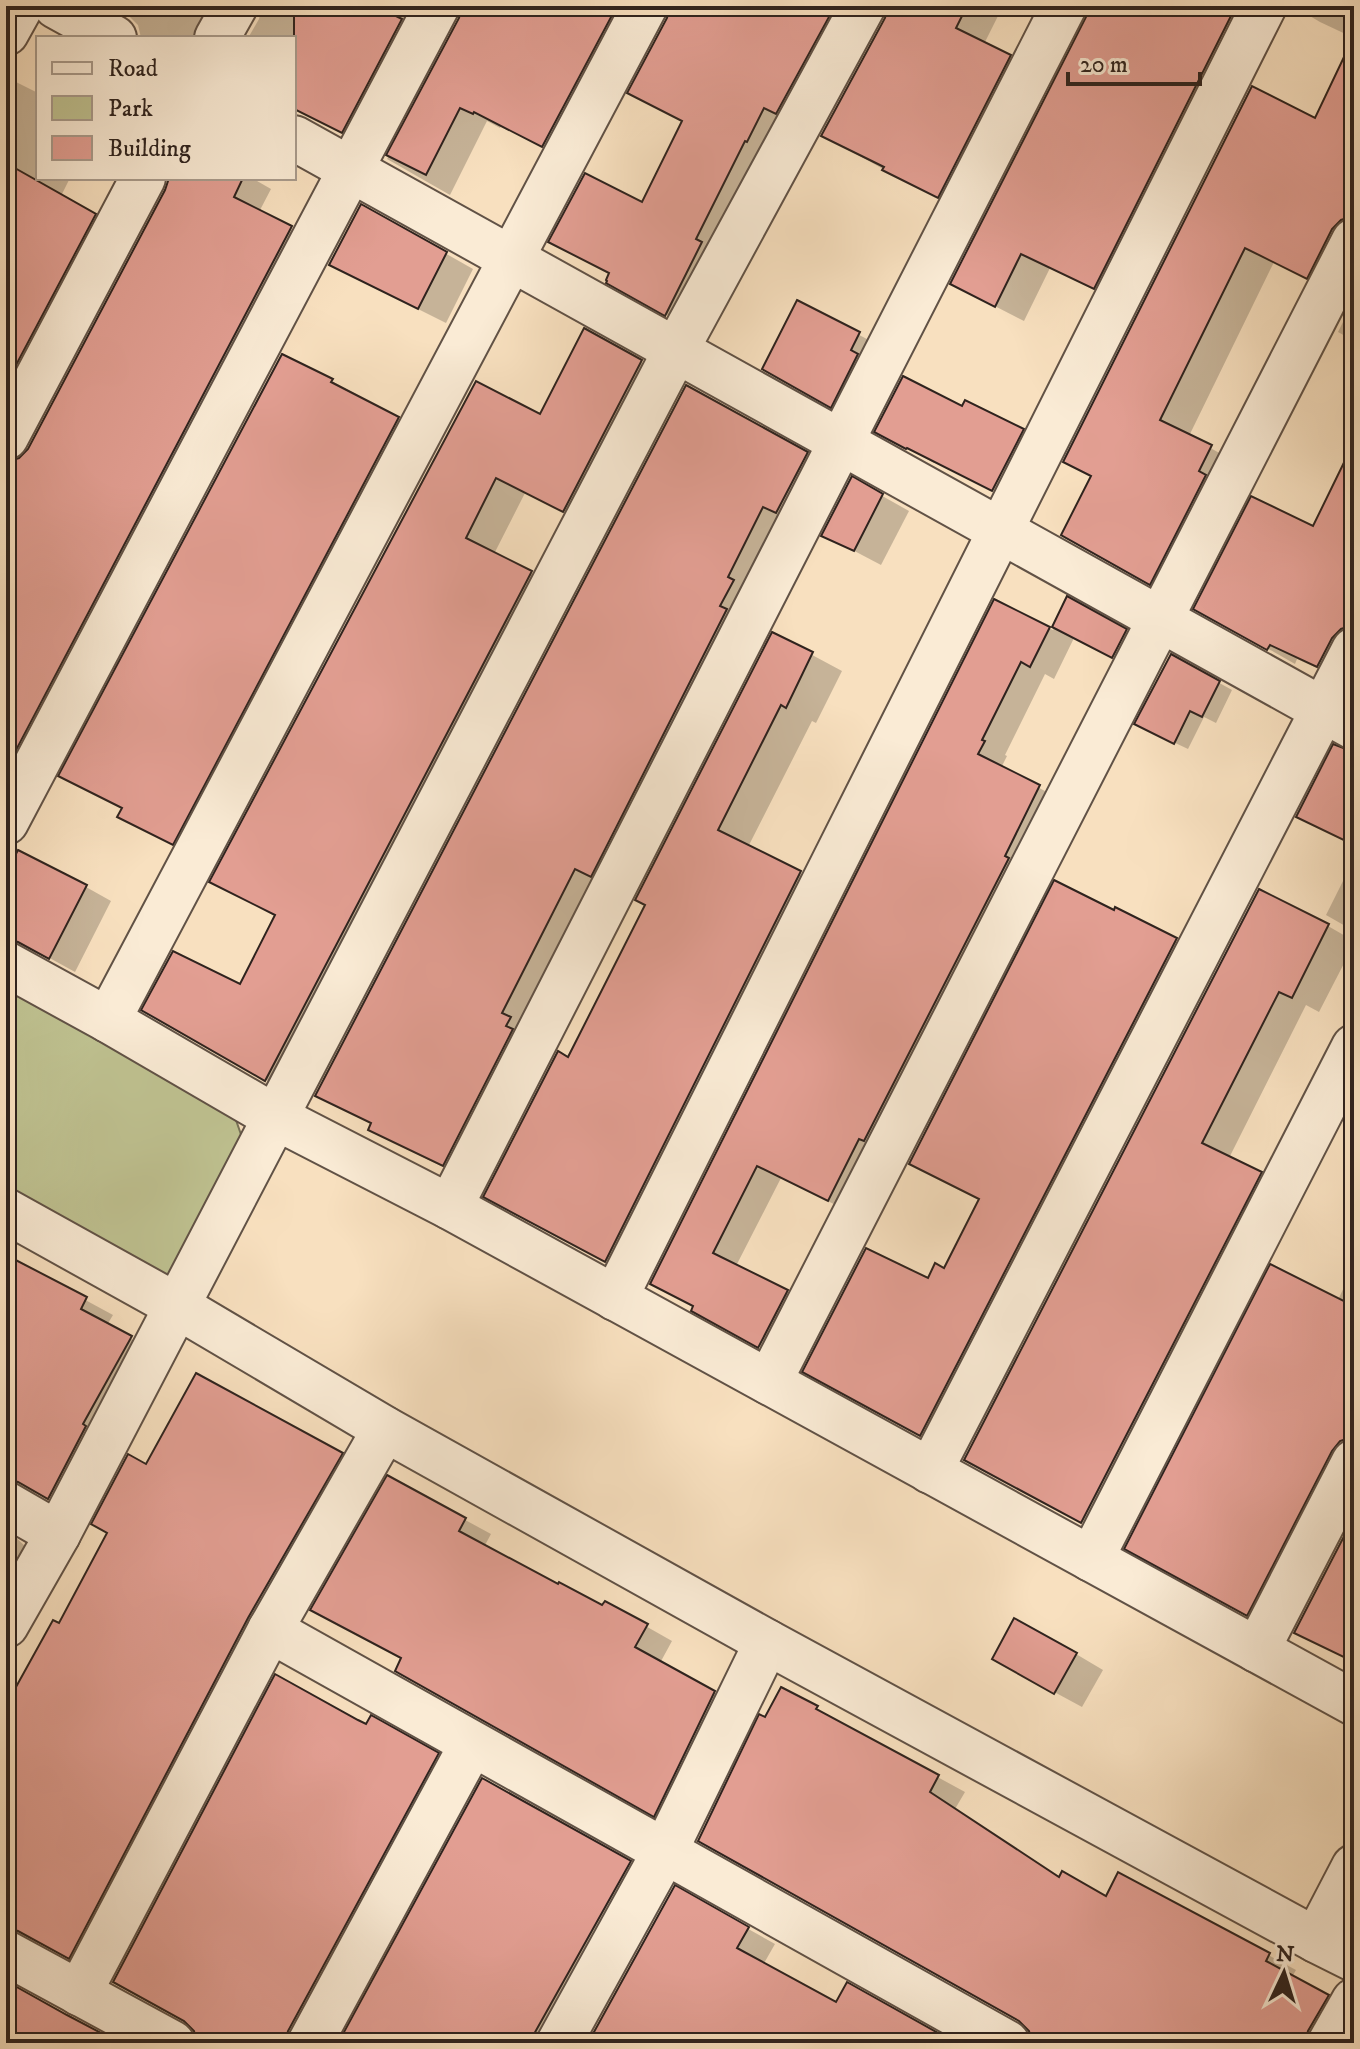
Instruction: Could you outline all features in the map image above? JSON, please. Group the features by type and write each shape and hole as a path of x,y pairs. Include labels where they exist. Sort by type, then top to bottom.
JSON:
{"street":[{"path":"6,33 21,6"},
{"path":"56,6 110,36"},
{"path":"218,36 235,6"},
{"path":"6,822 437,6"},
{"path":"108,1020 645,6"},
{"path":"6,1625 58,1534 676,350 863,6"},
{"path":"450,1207 1064,6"},
{"path":"615,1298 1264,6"},
{"path":"296,139 1339,718"},
{"path":"6,437 142,180"},
{"path":"769,1382 1354,241"},
{"path":"930,1471 1339,718 1354,650"},
{"path":"6,964 275,1117 450,1207 1354,1703"},
{"path":"1091,1559 1354,1047"},
{"path":"6,1211 177,1306 385,1429 767,1642 1335,1950 1354,1867"},
{"path":"79,1993 270,1630 385,1429"},
{"path":"1257,1650 1354,1462"},
{"path":"6,1504 58,1534"},
{"path":"270,1630 1007,2043"},
{"path":"559,2043 665,1851 767,1642"},
{"path":"310,2043 472,1744"},
{"path":"6,1953 172,2043"},
{"path":"1330,2043 1354,2001"}],"green space":[{"path":"6,980 230,1103 245,1146 176,1285 6,1190"}],"building":[{"path":"294,6 376,6 402,19 342,133 296,110"},
{"path":"462,6 617,6 542,147 474,112 460,108 426,175 386,155 459,18"},
{"path":"670,6 835,6 776,114 764,108 745,141 696,239 702,242 665,316 606,283 609,273 548,242 585,173 642,202 682,121 627,93 667,18"},
{"path":"888,6 967,6 956,28 1011,55 938,198 821,136 885,18"},
{"path":"1089,6 1236,6 1094,289 1021,254 995,307 950,284"},
{"path":"1354,36 1354,216 1341,220 1332,229 1307,279 1245,248 1160,420 1212,445 1199,471 1206,475 1150,585 1061,535 1091,476 1063,462 1252,86 1315,118"},
{"path":"6,163 96,214 6,384"},
{"path":"168,180 242,180 234,197 292,226 14,754 6,750 6,462 19,458 28,449"},
{"path":"361,204 447,252 418,309 329,265"},
{"path":"797,300 860,332 851,350 858,354 831,408 762,369"},
{"path":"584,328 642,360 563,512 496,478 466,538 532,571 265,1081 141,1010 173,951 240,984 275,915 209,882 476,381 540,414"},
{"path":"282,354 399,417 173,845 117,817 122,808 58,776"},
{"path":"903,376 962,406 965,400 1024,429 992,491 874,432"},
{"path":"686,385 808,452 776,513 763,507 728,577 734,580 720,606 727,609 591,877 575,869 502,1013 511,1017 506,1026 513,1029 443,1166 368,1130 371,1123 315,1096"},
{"path":"1354,442 1354,625 1341,629 1332,638 1317,667 1270,645 1267,650 1193,609 1251,496 1313,526"},
{"path":"852,476 883,494 854,551 821,536"},
{"path":"1067,596 1127,629 1112,658 1052,627"},
{"path":"994,599 1050,627 1030,667 1021,662 978,754 1040,785 1005,856 1009,858 864,1141 859,1139 828,1201 757,1166 713,1253 788,1290 758,1348 691,1311 693,1306 650,1284"},
{"path":"772,632 813,652 786,708 781,705 718,830 801,871 605,1262 483,1197 558,1051 568,1057 645,905 635,900"},
{"path":"1171,654 1220,681 1202,717 1190,711 1174,744 1134,724"},
{"path":"1333,744 1354,752 1354,845 1296,817"},
{"path":"18,850 87,885 49,959 6,939 6,873"},
{"path":"1054,880 1177,938 920,1436 802,1372 866,1248 928,1278 935,1263 944,1268 979,1199 909,1164"},
{"path":"1259,889 1329,924 1292,998 1279,992 1202,1143 1262,1172 1081,1523 964,1460"},
{"path":"6,1255 87,1297 81,1309 132,1336 83,1424 86,1426 48,1499 18,1482 6,1479"},
{"path":"1270,1264 1354,1306 1354,1429 1349,1438 1340,1441 1332,1451 1247,1616 1124,1549"},
{"path":"196,1373 343,1453 248,1618 69,1959 18,1931 6,1928 6,1705 53,1620 59,1623 107,1533 91,1524 128,1454 146,1464"},
{"path":"387,1475 466,1518 459,1531 558,1584 602,1605 605,1601 648,1624 635,1647 715,1691 654,1817 395,1671 401,1658 310,1610"},
{"path":"1354,1517 1354,1662 1294,1633"},
{"path":"1014,1618 1077,1653 1054,1694 992,1659"},
{"path":"275,1674 366,1724 371,1715 439,1753 288,2031 285,2043 197,2043 194,2031 184,2021 113,1982"},
{"path":"781,1687 939,1775 930,1792 1059,1877 1062,1871 1106,1896 1118,1872 1270,1953 1266,1961 1329,1995 1308,2031 1305,2043 1032,2043 1029,2031 1019,2021 698,1841 759,1714 765,1717"},
{"path":"482,1778 631,1861 529,2043 338,2043"},
{"path":"675,1885 749,1927 737,1948 836,2002 847,1982 956,2043 592,2043 589,2041"},
{"path":"6,1981 67,2015 120,2043 6,2043"}]}
